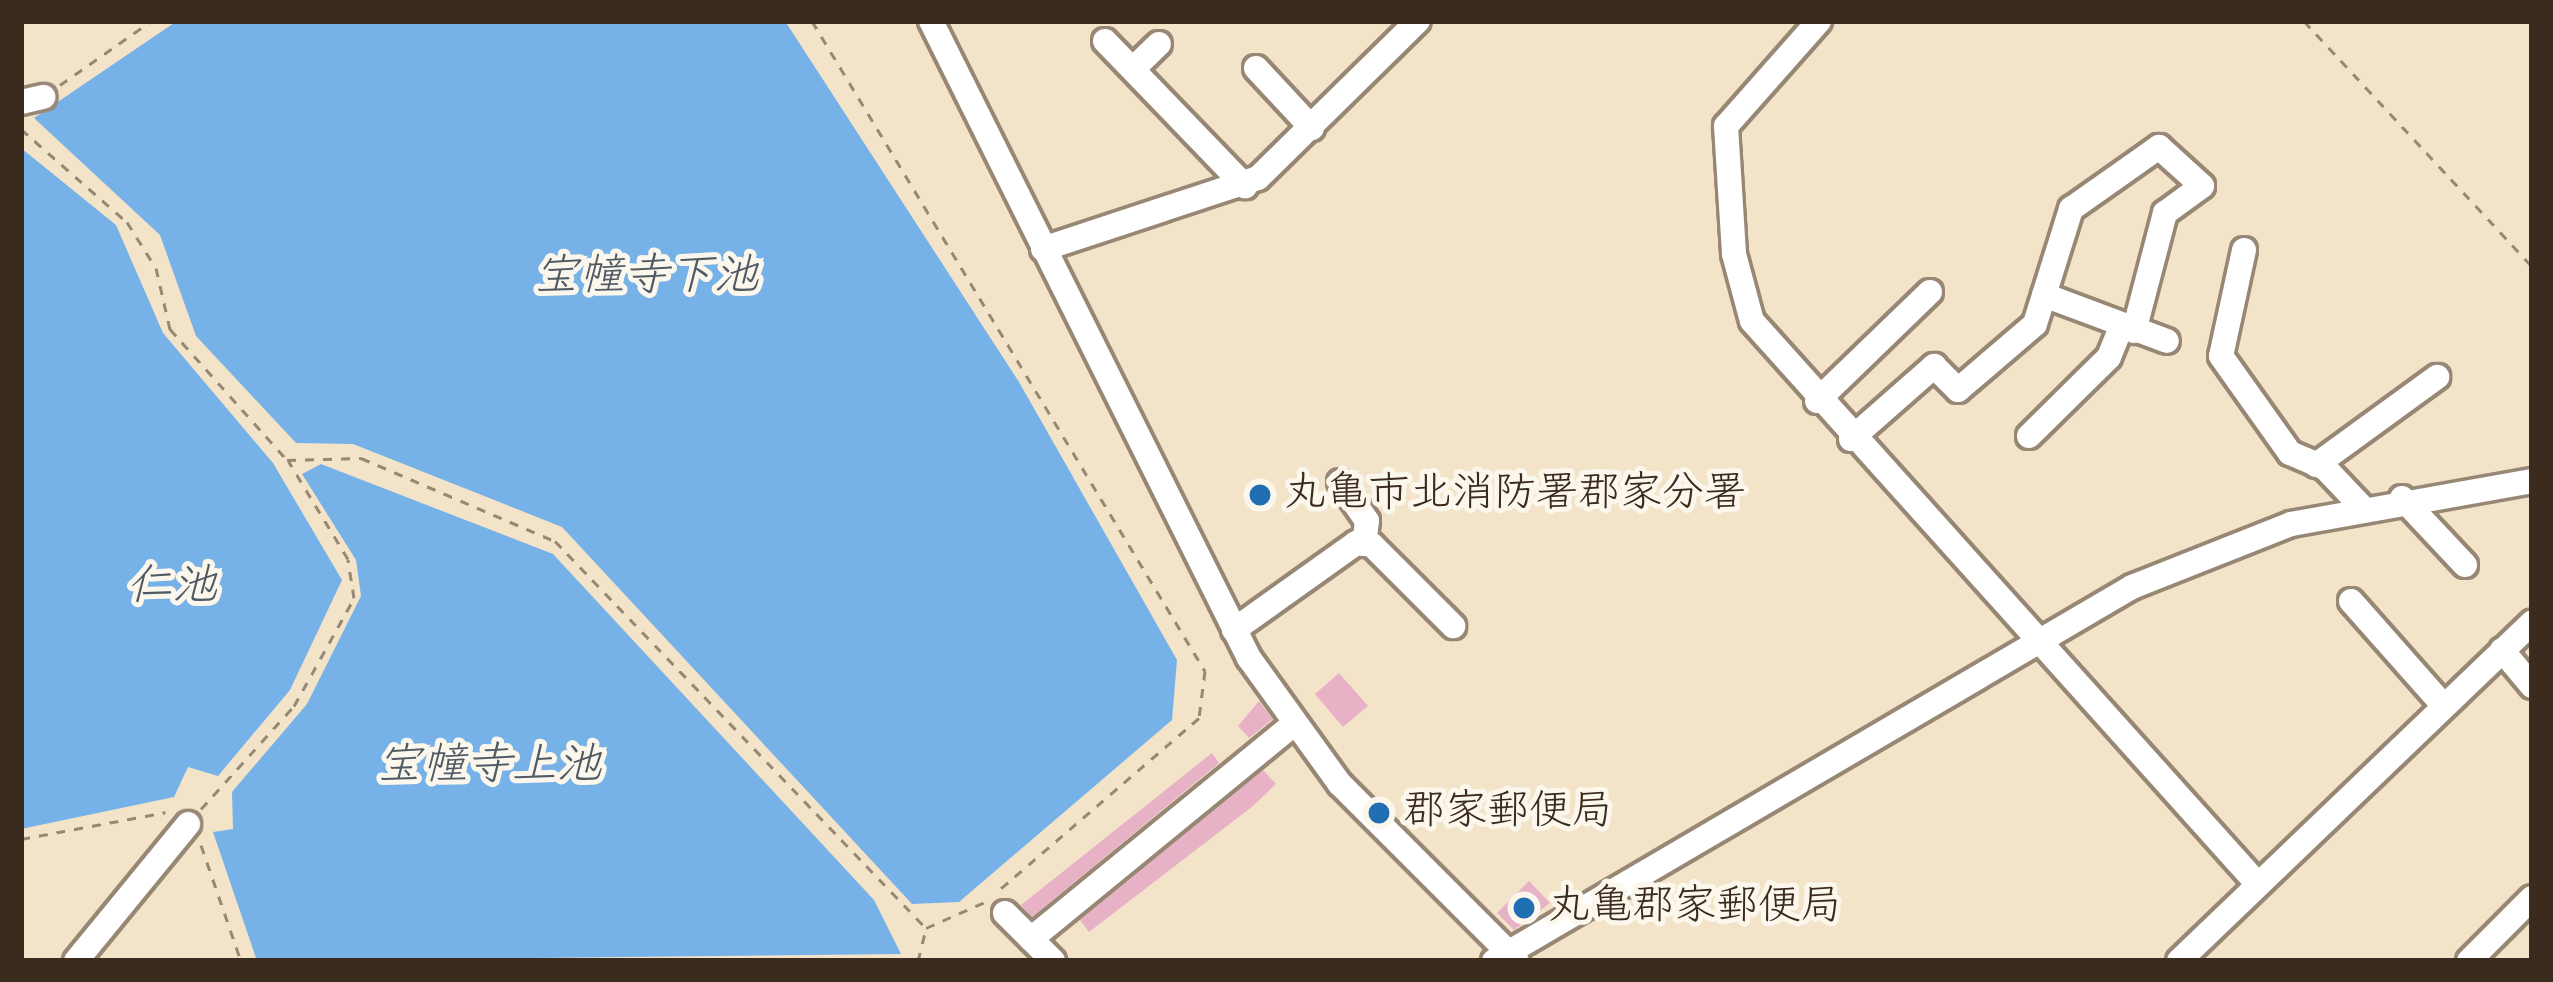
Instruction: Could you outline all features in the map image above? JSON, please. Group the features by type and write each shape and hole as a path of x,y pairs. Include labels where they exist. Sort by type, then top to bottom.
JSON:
{"street":[{"path":"931,21 1234,630 1292,725 1506,958 2036,639 2182,566 2361,506 2532,481"},
{"path":"1042,249 1245,185 1312,128 1418,21"},
{"path":"1819,21 1744,93 1724,137 1741,289 1772,352 2254,881"},
{"path":"1106,41 1245,185"},
{"path":"1133,69 1159,44"},
{"path":"1256,68 1312,128"},
{"path":"1851,439 1934,366 1958,390 2035,323 2071,209 2159,147 2202,186 2164,213 2128,329 2109,358 2030,436"},
{"path":"2244,250 2221,356 2290,453 2316,465 2361,506"},
{"path":"1817,401 1930,292"},
{"path":"2044,295 2167,341"},
{"path":"2316,465 2437,376"},
{"path":"1234,630 1364,544 1367,520 1340,482"},
{"path":"2402,498 2465,565"},
{"path":"1364,544 1453,626"},
{"path":"2351,601 2443,705"},
{"path":"2180,961 2254,881 2532,622"},
{"path":"2502,650 2532,686"},
{"path":"1031,939 1292,725"},
{"path":"76,961 188,824"},
{"path":"2469,961 2532,898"},
{"path":"1005,913 1053,961"}],"path":[{"path":"32,100 152,21"},
{"path":"812,21 1052,404 1207,686 1199,718 1030,864 975,911 926,928"},
{"path":"2304,21 2532,266"},
{"path":"21,129 127,222 156,268 170,329 287,460 348,559 354,598 294,706 188,824"},
{"path":"287,460 361,458 555,541 926,928"},
{"path":"918,961 926,928"}],"water":[{"name":"宝幢寺下池","path":"177,21 785,21 1019,382 1177,660 1172,720 959,902 912,904 562,527 353,444 296,443 196,336 160,235 34,118"},
{"name":"仁池","path":"21,148 116,225 163,333 273,463 342,580 290,690 218,776 188,767 174,797 21,829"},
{"name":"宝幢寺上池","path":"321,464 553,554 874,900 901,954 257,961 213,832 233,829 232,792 307,704 361,596 356,560 302,474"}],"building":[{"path":"1339,673 1368,706 1343,727 1315,694"},
{"path":"1259,701 1273,719 1249,738 1238,726"},
{"path":"1212,753 1219,763 1032,917 1021,905"},
{"path":"1263,770 1276,784 1253,806 1089,932 1080,920"},
{"path":"1529,881 1550,903 1514,930 1497,913"}],"place":[{"name":"丸亀市北消防署郡家分署","path":"1260,495"},
{"name":"郡家郵便局","path":"1379,813"},
{"name":"丸亀郡家郵便局","path":"1524,908"}]}
